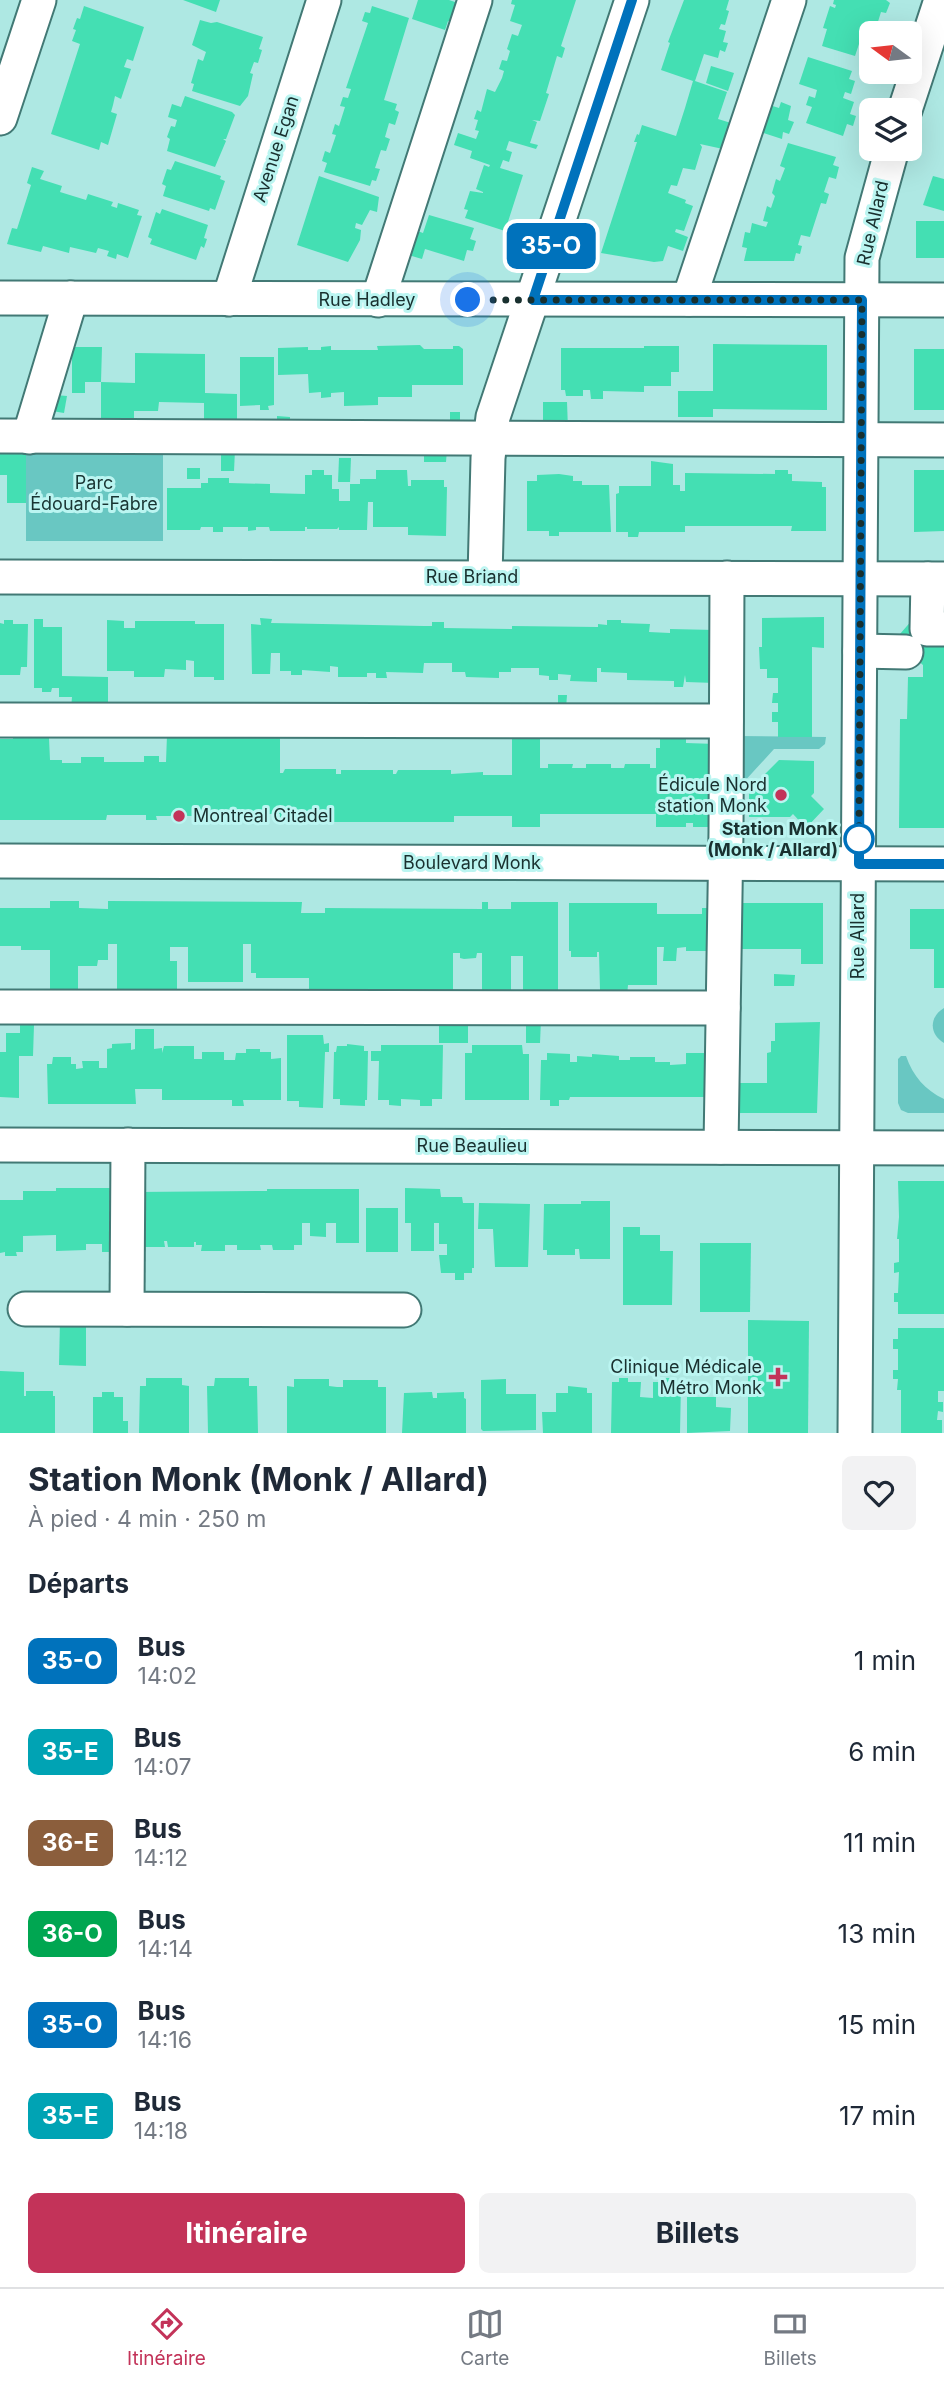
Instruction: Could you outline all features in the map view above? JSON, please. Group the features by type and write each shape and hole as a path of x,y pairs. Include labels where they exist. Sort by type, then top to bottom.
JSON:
{"street":[{"path":"0,118 39,0"},
{"name":"Avenue Egan","path":"229,299 324,0"},
{"path":"378,300 475,0"},
{"path":"485,577 489,439 493,417 632,0"},
{"path":"689,299 789,0"},
{"path":"909,98 941,0"},
{"name":"Rue Allard","path":"855,1433 862,258 889,161"},
{"name":"Rue Hadley","path":"0,298 944,300"},
{"path":"71,298 15,437 944,440"},
{"name":"Rue Briand","path":"0,577 936,579"},
{"path":"721,1147 727,578"},
{"path":"936,579 927,629 944,629"},
{"path":"860,652 906,652"},
{"path":"0,720 726,720"},
{"name":"Boulevard Monk","path":"0,861 944,864"},
{"path":"0,1007 723,1008"},
{"name":"Rue Beaulieu","path":"0,1145 944,1148"},
{"path":"127,1309 128,1145"},
{"path":"24,1309 404,1310"}],"green space":[{"name":"Parc Édouard-Fabre","path":"26,445 163,445 163,541 26,541"},
{"path":"735,736 826,737 825,744 819,749 774,749 742,784"},
{"path":"944,1008 944,1043 933,1030 933,1021"},
{"path":"906,1056 912,1070 925,1087 944,1099 944,1113 908,1113 901,1110 898,1103 898,1059"}],"building":[{"path":"183,0 220,0 216,12"},
{"path":"418,0 449,0 467,6 452,22 448,21 445,30 412,19"},
{"path":"512,0 576,0 561,46 565,48 562,58 557,56 540,121 532,120 537,122 530,143 538,145 536,149 509,141 506,150 512,152 509,162 503,160 500,168 523,175 505,231 465,218 468,210 464,209 470,191 483,193 476,189 484,165 490,165 470,158 472,151 454,145 458,133 476,139 479,131 475,130 477,110 481,112 487,89 495,92 502,78 504,71 499,69 502,60 507,61 510,51 507,49 512,34 518,36 522,25 510,21 515,5 511,4"},
{"path":"684,0 729,0 725,25 721,24 719,29 726,31 723,42 728,43 725,52 720,50 718,58 704,54 695,81 727,92 718,119 731,123 723,149 700,144 702,147 695,170 683,168 677,186 671,185 668,193 693,206 684,231 676,229 675,232 688,237 683,251 668,246 663,261 654,262 601,253 637,142 634,142 642,125 676,136 693,81 661,70"},
{"path":"834,0 886,0 890,3 886,13 881,12 878,21 859,21 859,44 855,56 822,46 827,29 823,28 830,6 835,8 836,5 833,4"},
{"path":"84,6 144,27 133,61 127,59 124,67 131,69 121,99 115,96 111,112 117,114 108,145 101,142 99,150 51,134 80,44 72,41 76,30 73,29"},
{"path":"372,6 409,18 384,100 397,104 395,110 399,112 395,125 389,123 385,137 390,139 386,151 381,150 375,168 380,169 376,181 372,180 370,186 324,172 327,163 322,161 325,151 330,153 336,135 332,134 335,124 339,126 345,107 340,106 343,97 348,98 351,89 346,88 368,23 362,21 365,12 370,13"},
{"path":"200,20 217,22 263,37 258,63 254,62 250,73 253,74 248,96 240,106 192,91 194,84 191,83 198,59 203,61 206,52 192,45"},
{"path":"808,57 852,71 849,79 855,81 851,94 845,92 843,98 854,102 850,114 856,116 853,126 847,124 843,136 806,123 812,107 806,105 809,96 815,98 817,90 799,84"},
{"path":"711,66 734,73 728,91 706,83"},
{"path":"185,96 235,115 226,139 223,139 226,141 215,167 167,151 170,139 167,137 171,126 175,127 177,120 168,117 172,104 181,107"},
{"path":"781,102 791,106 788,120 794,122 789,134 783,132 782,139 754,130 763,103 779,108"},
{"path":"788,143 836,157 833,165 839,167 836,179 829,177 824,192 829,194 826,204 821,203 810,237 801,235 798,245 802,246 800,254 796,253 794,261 744,261 747,248 742,247 745,232 750,233 752,223 766,227 768,222 763,221 767,206 771,208 775,196 772,193 776,179 780,181 785,168 780,166"},
{"path":"175,161 221,176 220,179 225,181 215,210 210,208 209,211 163,196 166,186 162,184 167,169 171,170"},
{"path":"32,167 44,171 40,179 62,186 60,192 86,200 88,194 113,202 111,206 117,208 118,203 139,210 137,215 142,216 128,258 117,254 116,259 107,256 109,251 98,248 96,253 70,247 69,253 43,246 41,252 7,244 12,228 17,229 31,185 27,183"},
{"path":"319,176 379,197 377,212 370,210 362,225 356,223 355,228 361,230 360,240 348,262 297,245"},
{"path":"933,176 944,179 944,211 923,205"},
{"path":"162,209 208,225 204,248 201,246 196,260 150,244 152,239 148,237 156,212 160,214"},
{"path":"429,215 474,228 470,239 476,241 473,251 467,250 464,261 425,249 422,259 405,254 412,229 423,233"},
{"path":"916,221 944,221 944,258 916,258"},
{"path":"713,344 827,345 827,410 713,409 713,417 678,417 678,391 713,391"},
{"path":"420,345 424,349 453,349 453,346 459,346 463,349 463,385 412,385 412,397 378,397 378,405 344,406 344,392 331,393 331,397 321,398 321,392 309,393 308,374 278,375 278,348 308,347 308,350 321,350 321,347 331,346 331,350 378,350 377,346"},
{"path":"679,346 679,372 671,372 671,386 644,386 644,392 603,391 603,399 591,399 590,390 583,390 583,396 566,396 565,390 561,390 561,348"},
{"path":"72,347 102,347 101,382 85,382 85,393 72,393"},
{"path":"914,349 944,349 944,410 914,410"},
{"path":"135,353 205,354 205,393 237,394 237,424 204,423 204,403 159,402 158,411 134,411 134,420 101,420 101,382 135,383"},
{"path":"240,357 274,357 274,405 268,406 269,410 260,410 260,405 240,406"},
{"path":"55,395 67,396 64,413 52,411"},
{"path":"543,402 567,402 568,429 543,429"},
{"path":"450,412 460,412 460,425 450,425"},
{"path":"277,416 290,417 290,429 277,429"},
{"path":"0,450 26,450 26,503 7,503 7,475 0,475"},
{"path":"221,450 235,450 234,471 221,471"},
{"path":"424,450 447,450 446,462 424,462"},
{"path":"339,458 351,458 350,482 338,482"},
{"path":"651,461 673,464 673,485 680,485 680,491 685,491 685,473 775,474 775,470 788,470 788,474 792,474 792,481 822,482 822,487 826,487 826,531 791,531 792,526 685,526 685,532 639,532 638,537 628,537 628,532 616,532 616,494 619,493 619,486 651,486"},
{"path":"187,468 200,468 200,479 187,479"},
{"path":"312,470 324,470 324,475 332,475 332,489 339,489 339,501 350,501 350,484 360,484 360,479 376,479 376,470 407,470 408,486 411,486 411,480 444,480 444,487 447,487 446,536 408,535 408,527 373,527 373,502 368,502 367,530 305,527 305,531 270,531 269,527 256,527 256,530 248,531 248,527 223,527 223,532 213,532 213,527 201,527 200,530 167,530 167,488 201,488 201,483 208,483 208,478 229,478 229,483 270,484 270,493 305,494 305,475 312,475"},
{"path":"914,470 944,470 944,531 914,532"},
{"path":"537,475 573,476 573,481 582,481 582,485 609,485 611,532 559,532 559,536 549,536 549,531 527,531 527,481 537,481"},
{"path":"824,617 824,648 812,647 812,737 778,737 778,722 772,722 772,712 778,712 778,703 772,703 773,693 778,693 778,678 767,678 767,669 760,669 762,618"},
{"path":"260,618 272,619 271,623 432,626 432,622 444,622 444,628 512,629 512,626 598,627 598,624 607,625 607,620 621,620 621,623 650,624 649,632 670,633 670,629 715,630 715,683 686,682 685,675 683,687 674,687 674,681 627,680 627,673 601,672 601,668 597,668 597,682 570,681 571,675 558,674 558,680 549,680 549,676 539,675 539,668 511,668 511,672 499,672 499,678 466,677 465,672 452,672 452,663 424,663 423,673 386,672 387,678 376,678 376,673 367,673 367,677 338,677 338,667 330,666 330,672 302,670 302,675 291,675 291,671 280,671 280,653 271,653 270,674 252,674 251,624 261,625"},
{"path":"34,619 43,619 43,627 62,627 62,676 108,677 108,709 71,709 72,697 59,697 59,688 42,692 42,688 34,688"},
{"path":"913,619 944,646 944,828 899,828 900,719 907,719 908,677 923,677 923,665 900,645 900,634"},
{"path":"4,620 13,620 13,624 28,624 27,667 21,667 20,675 0,675 0,623 4,624"},
{"path":"107,620 124,621 124,628 135,628 135,621 224,624 224,680 194,677 194,661 186,660 186,670 165,669 164,677 134,677 134,671 107,671"},
{"path":"558,695 567,695 566,709 558,709"},
{"path":"13,732 21,732 21,738 49,738 50,760 62,760 62,763 81,763 81,757 104,757 104,762 144,762 144,756 159,756 159,762 166,762 167,735 251,735 251,738 280,738 280,773 285,769 336,769 336,774 341,774 341,770 393,770 393,774 396,774 398,770 451,770 451,774 483,772 483,775 512,775 512,733 540,733 540,768 548,768 548,764 573,764 572,768 586,768 586,764 611,764 611,768 624,768 625,764 650,764 650,768 656,768 656,748 660,748 660,733 686,733 686,743 716,744 716,827 693,827 693,823 686,823 686,827 656,827 656,814 540,814 540,827 512,827 512,816 454,816 454,822 280,822 280,814 156,816 157,820 146,820 146,815 107,815 106,820 0,820 0,739 13,739"},
{"name":"Édicule Nord station Monk","path":"779,760 814,761 814,793 811,796 824,809 806,828 793,814 790,817 749,817 749,790"},
{"path":"50,901 79,901 79,908 108,909 108,901 302,902 301,913 325,913 325,908 482,909 482,902 488,902 488,909 511,909 511,902 558,902 558,996 523,996 523,956 511,956 511,993 482,993 482,953 477,953 476,958 464,959 460,958 460,953 453,953 453,997 309,996 309,978 256,978 256,973 251,973 251,944 243,944 243,982 188,982 188,947 170,947 170,961 177,961 177,993 117,993 117,944 108,944 108,960 98,960 97,966 78,966 78,992 50,992 50,950 21,950 21,946 0,946 0,908 50,908"},
{"path":"569,903 657,903 657,914 702,914 702,908 715,908 715,951 686,951 686,947 677,948 676,961 663,961 664,947 657,947 657,985 628,985 627,996 606,996 606,990 600,990 599,952 597,957 571,957"},
{"path":"735,903 823,903 823,964 801,964 801,949 735,949"},
{"path":"910,909 944,909 944,988 934,988 934,949 910,949"},
{"path":"774,974 795,975 794,986 774,986"},
{"path":"439,1018 468,1018 468,1043 439,1043"},
{"path":"526,1019 541,1019 540,1043 526,1043"},
{"path":"820,1022 817,1113 732,1113 732,1083 767,1083 767,1053 771,1052 771,1041 775,1041 775,1023"},
{"path":"20,1025 34,1025 33,1056 19,1056 19,1098 0,1097 0,1052 6,1052 6,1033 20,1033"},
{"path":"135,1029 154,1029 154,1049 162,1048 162,1053 164,1046 194,1046 194,1059 202,1059 202,1052 224,1052 224,1060 235,1060 236,1053 246,1053 246,1049 271,1052 271,1059 281,1058 281,1100 243,1100 244,1106 232,1106 232,1100 162,1100 162,1089 135,1089 136,1104 48,1104 47,1064 52,1064 53,1057 71,1057 71,1064 76,1064 76,1069 83,1068 82,1061 99,1061 99,1068 107,1068 107,1049 112,1048 112,1044 131,1043 131,1050 135,1049"},
{"path":"287,1035 323,1035 324,1044 329,1043 329,1052 325,1052 323,1108 299,1107 299,1101 287,1101"},
{"path":"381,1045 443,1045 442,1099 432,1099 432,1106 420,1106 420,1100 401,1099 401,1106 389,1105 389,1100 378,1100 379,1061 371,1061 371,1051 381,1051"},
{"path":"472,1045 522,1045 523,1054 529,1054 529,1100 465,1100 465,1053 472,1053"},
{"path":"337,1046 364,1046 364,1051 368,1051 365,1106 340,1105 340,1099 333,1099 334,1052"},
{"path":"547,1053 570,1054 570,1062 577,1062 577,1056 592,1057 592,1054 619,1056 619,1060 655,1057 655,1062 670,1062 670,1065 686,1064 686,1053 716,1053 715,1097 570,1097 569,1100 559,1100 559,1106 550,1106 550,1100 540,1100 541,1060 547,1060"},
{"path":"898,1181 944,1181 944,1314 898,1314 898,1302 894,1302 894,1293 898,1293 899,1272 894,1273 894,1263 899,1262"},
{"path":"56,1188 121,1188 121,1252 102,1252 102,1244 86,1244 86,1250 56,1251 56,1235 23,1236 23,1252 16,1252 17,1256 0,1253 0,1200 23,1200 23,1191 56,1191"},
{"path":"405,1188 440,1189 441,1197 462,1197 463,1203 474,1203 474,1268 472,1273 464,1273 464,1280 455,1280 455,1273 441,1273 439,1255 447,1255 447,1244 439,1244 439,1223 434,1223 434,1251 411,1251 411,1223 405,1223"},
{"path":"359,1189 359,1243 336,1243 336,1223 326,1223 326,1237 310,1236 310,1223 302,1223 302,1245 294,1245 294,1250 273,1250 272,1245 260,1245 261,1250 237,1250 237,1245 225,1245 225,1251 201,1251 202,1245 196,1245 196,1242 194,1247 168,1247 167,1241 164,1241 165,1247 135,1247 135,1192"},
{"path":"581,1201 610,1201 610,1259 580,1259 579,1249 575,1249 575,1255 547,1255 547,1250 543,1250 544,1204 581,1204"},
{"path":"479,1203 530,1204 528,1267 495,1267 493,1229 478,1229"},
{"path":"366,1208 398,1208 398,1252 366,1252"},
{"path":"623,1227 640,1227 640,1235 660,1235 660,1251 673,1251 672,1305 623,1305"},
{"path":"700,1243 751,1243 750,1312 700,1312"},
{"name":"Clinique Médicale Métro Monk","path":"748,1320 809,1321 808,1433 748,1433"},
{"path":"60,1321 86,1321 86,1366 59,1365"},
{"path":"898,1328 944,1328 944,1391 938,1391 938,1402 943,1402 943,1412 938,1411 937,1420 942,1420 942,1433 901,1433 901,1390 897,1390 898,1379 893,1379 893,1370 898,1370 898,1349 893,1349 893,1339 898,1339"},
{"path":"0,1371 24,1372 24,1396 26,1391 53,1391 55,1433 0,1433"},
{"path":"146,1378 182,1378 182,1385 189,1386 189,1433 139,1433 140,1386 146,1386"},
{"path":"215,1378 249,1378 249,1386 257,1386 258,1433 208,1433 207,1386 214,1386"},
{"path":"619,1378 628,1378 628,1382 641,1382 640,1397 653,1398 653,1382 664,1382 664,1378 673,1378 673,1383 681,1383 680,1433 611,1433 612,1382 619,1382"},
{"path":"294,1379 329,1379 329,1386 337,1387 343,1387 343,1380 378,1380 378,1387 386,1387 386,1433 287,1433 287,1386 294,1387"},
{"path":"506,1379 506,1394 536,1394 536,1430 481,1429 481,1380"},
{"path":"568,1386 587,1388 587,1393 592,1393 592,1433 543,1433 542,1412 556,1412 556,1393 568,1393"},
{"path":"102,1392 114,1392 114,1397 123,1397 123,1421 128,1421 128,1433 93,1433 93,1397 102,1397"},
{"path":"432,1392 433,1398 437,1398 437,1393 464,1392 466,1433 402,1433 404,1393"},
{"path":"687,1397 716,1397 716,1407 731,1408 730,1431 687,1433"}],"bus line":[{"name":"35-O","path":"632,0 533,300 862,300 859,864 944,864"}],"place":[{"name":"Édicule Nord station Monk","path":"781,795"},
{"name":"Montreal Citadel","path":"179,816"},
{"name":"Station Monk (Monk / Allard)","path":"859,839"},
{"name":"Clinique Médicale Métro Monk","path":"778,1377"}],"route":[{"path":"468,300 862,300 859,839"}]}
